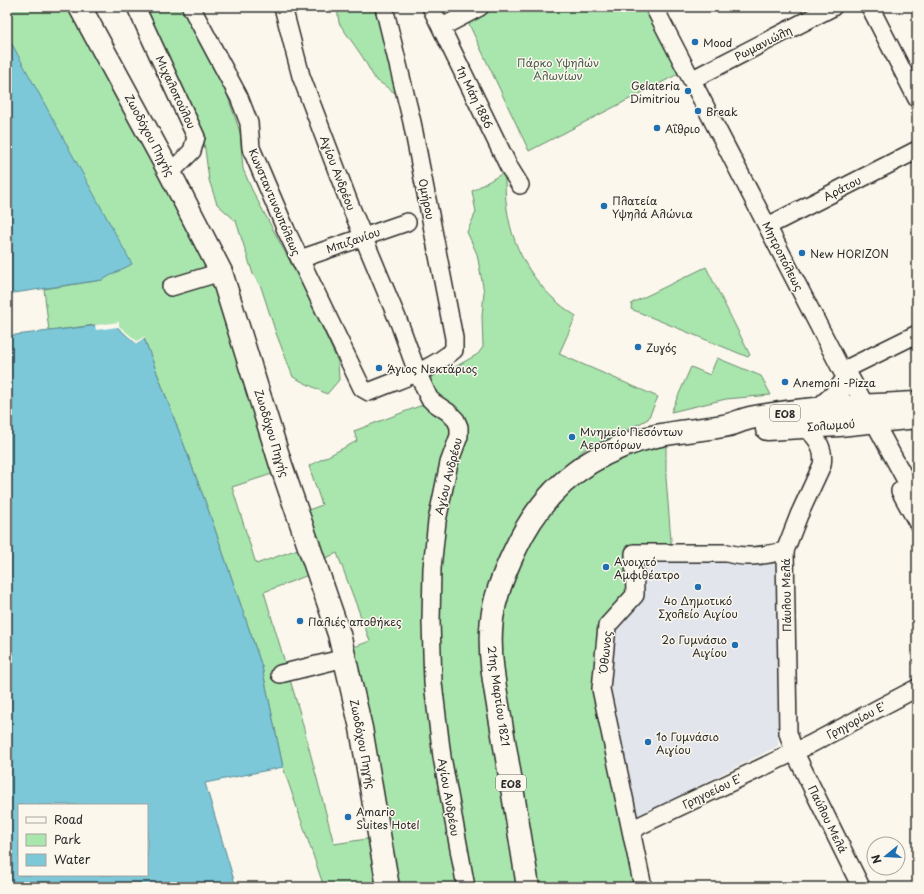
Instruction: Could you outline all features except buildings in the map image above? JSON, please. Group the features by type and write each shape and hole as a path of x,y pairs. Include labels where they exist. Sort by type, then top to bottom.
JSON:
{"main road":[{"name":"Ζωοδόχου Πηγής","path":"80,7 170,173 221,272 345,658 361,728 388,887"},
{"path":"820,409 835,396 843,377"},
{"name":"Σολωμού","path":"724,426 752,430 805,427 917,403"},
{"name":"Σολωμού","path":"724,426 749,418 820,409 917,418"},
{"name":"21ης Μαρτίου 1821","path":"528,887 491,651 492,613 504,573 519,540 540,508 564,481 590,461 629,444 656,436 724,426"}],"street":[{"name":"Μιχαλοπούλου","path":"136,7 196,137 192,151 170,173"},
{"name":"Κωνσταντινουπόλεως","path":"191,7 239,97 249,123 251,148 300,259 362,388 369,392 417,372"},
{"name":"Αγίου Ανδρέου","path":"283,7 301,76 350,205 364,236 417,372 433,402 448,412 456,420 459,427 459,436 449,463 437,521 432,568 431,622 433,683 442,757 466,887"},
{"name":"Ομήρου","path":"384,7 412,122 454,338 454,350 445,358 417,372"},
{"name":"1η Μάη 1886","path":"431,7 509,167 520,185"},
{"path":"442,27 480,7"},
{"name":"Μητροπόλεως","path":"654,7 768,226 843,377 850,377 865,414 917,522"},
{"name":"Ρωμανιώλη","path":"692,79 833,7"},
{"path":"870,7 917,99"},
{"name":"Αράτου","path":"768,226 917,150"},
{"name":"Μπιζανίου","path":"300,259 407,222"},
{"path":"171,287 221,272"},
{"path":"843,377 917,334"},
{"name":"Μητροπόλεως","path":"865,414 917,501"},
{"name":"Πάυλου Μελά","path":"794,751 788,733 785,551 799,514 822,465 823,457 819,442 805,427"},
{"name":"Όθωνος","path":"643,887 601,689 607,626 635,595 634,552 727,552 739,556 751,556 785,551"},
{"path":"280,674 345,658"},
{"name":"Γρηγορίου Ε'","path":"794,751 917,688"},
{"name":"Γρηγοείου Ε'","path":"630,825 639,826 794,751"},
{"name":"Παύλου Μελά","path":"794,751 861,887"}],"shaded area":[{"path":"777,559 778,746 637,817 607,688 613,629 639,560"}],"green space":[{"path":"7,7 70,7 207,256 275,473 232,487 256,564 301,548 311,574 264,592 299,710 334,844 373,838 382,887 324,887 283,767 262,667 208,509 144,338 137,344 95,325 49,331 44,289 102,280 7,35"},
{"path":"142,7 181,7 227,94 240,132 243,169 252,190 302,284 338,362 339,380 327,394 293,377 276,333 261,287 253,274 236,221 217,204 209,180 203,134"},
{"path":"337,7 378,7 396,85 395,93 375,79 362,56 339,23"},
{"name":"Πάρκο Υψηλών Αλωνίων","path":"497,7 646,7 680,73 529,151 468,22"},
{"path":"505,172 506,199 510,225 521,256 539,283 550,295 576,316 559,354 658,397 648,419 607,441 594,443 584,450 553,477 533,502 487,622 524,887 395,887 339,634 354,647 370,641 337,553 319,561 303,512 322,505 309,466 357,441 354,431 425,404 422,384 446,368 455,367 478,354 483,347 482,316 484,292 477,254 467,232 476,212 472,191"},
{"path":"706,267 750,355 748,357 631,309 632,303"},
{"path":"717,358 761,376 771,395 726,399 671,412 691,367 710,375"},
{"path":"666,440 666,478 672,553 634,553 635,595 607,626 601,689 643,887 538,887 502,667 503,620 507,599 526,545 546,513 596,465"}],"water":[{"path":"7,35 132,264 102,280 7,294"},
{"path":"117,323 118,328 137,344 144,338 208,509 262,667 283,767 205,783 236,887 7,887 7,336"}],"pier":[{"path":"119,322 119,326 137,341 145,336 144,338 137,344 118,327 96,330 95,325"}],"place":[{"name":"Mood","path":"695,42"},
{"name":"Gelateria Dimitriou","path":"688,91"},
{"name":"Break","path":"698,111"},
{"name":"Αΐθριο","path":"657,128"},
{"name":"Πλατεία Υψηλά Αλώνια","path":"604,206"},
{"name":"New HORIZON","path":"802,253"},
{"name":"Ζυγός","path":"638,347"},
{"name":"Άγιος Νεκτάριος","path":"379,368"},
{"name":"Anemoni -Pizza","path":"785,382"},
{"name":"Μνημείο Πεσόντων Αεροπόρων","path":"572,437"},
{"name":"Aνοιχτό Aμφιθέατρο","path":"606,567"},
{"name":"4ο Δημοτικό Σχολείο Αιγίου","path":"698,587"},
{"name":"Παλιές αποθήκες","path":"300,621"},
{"name":"2ο Γυμνάσιο Αιγίου","path":"735,645"},
{"name":"1ο Γυμνάσιο Αιγίου","path":"648,742"},
{"name":"Amario Suites Hotel","path":"348,817"}]}
